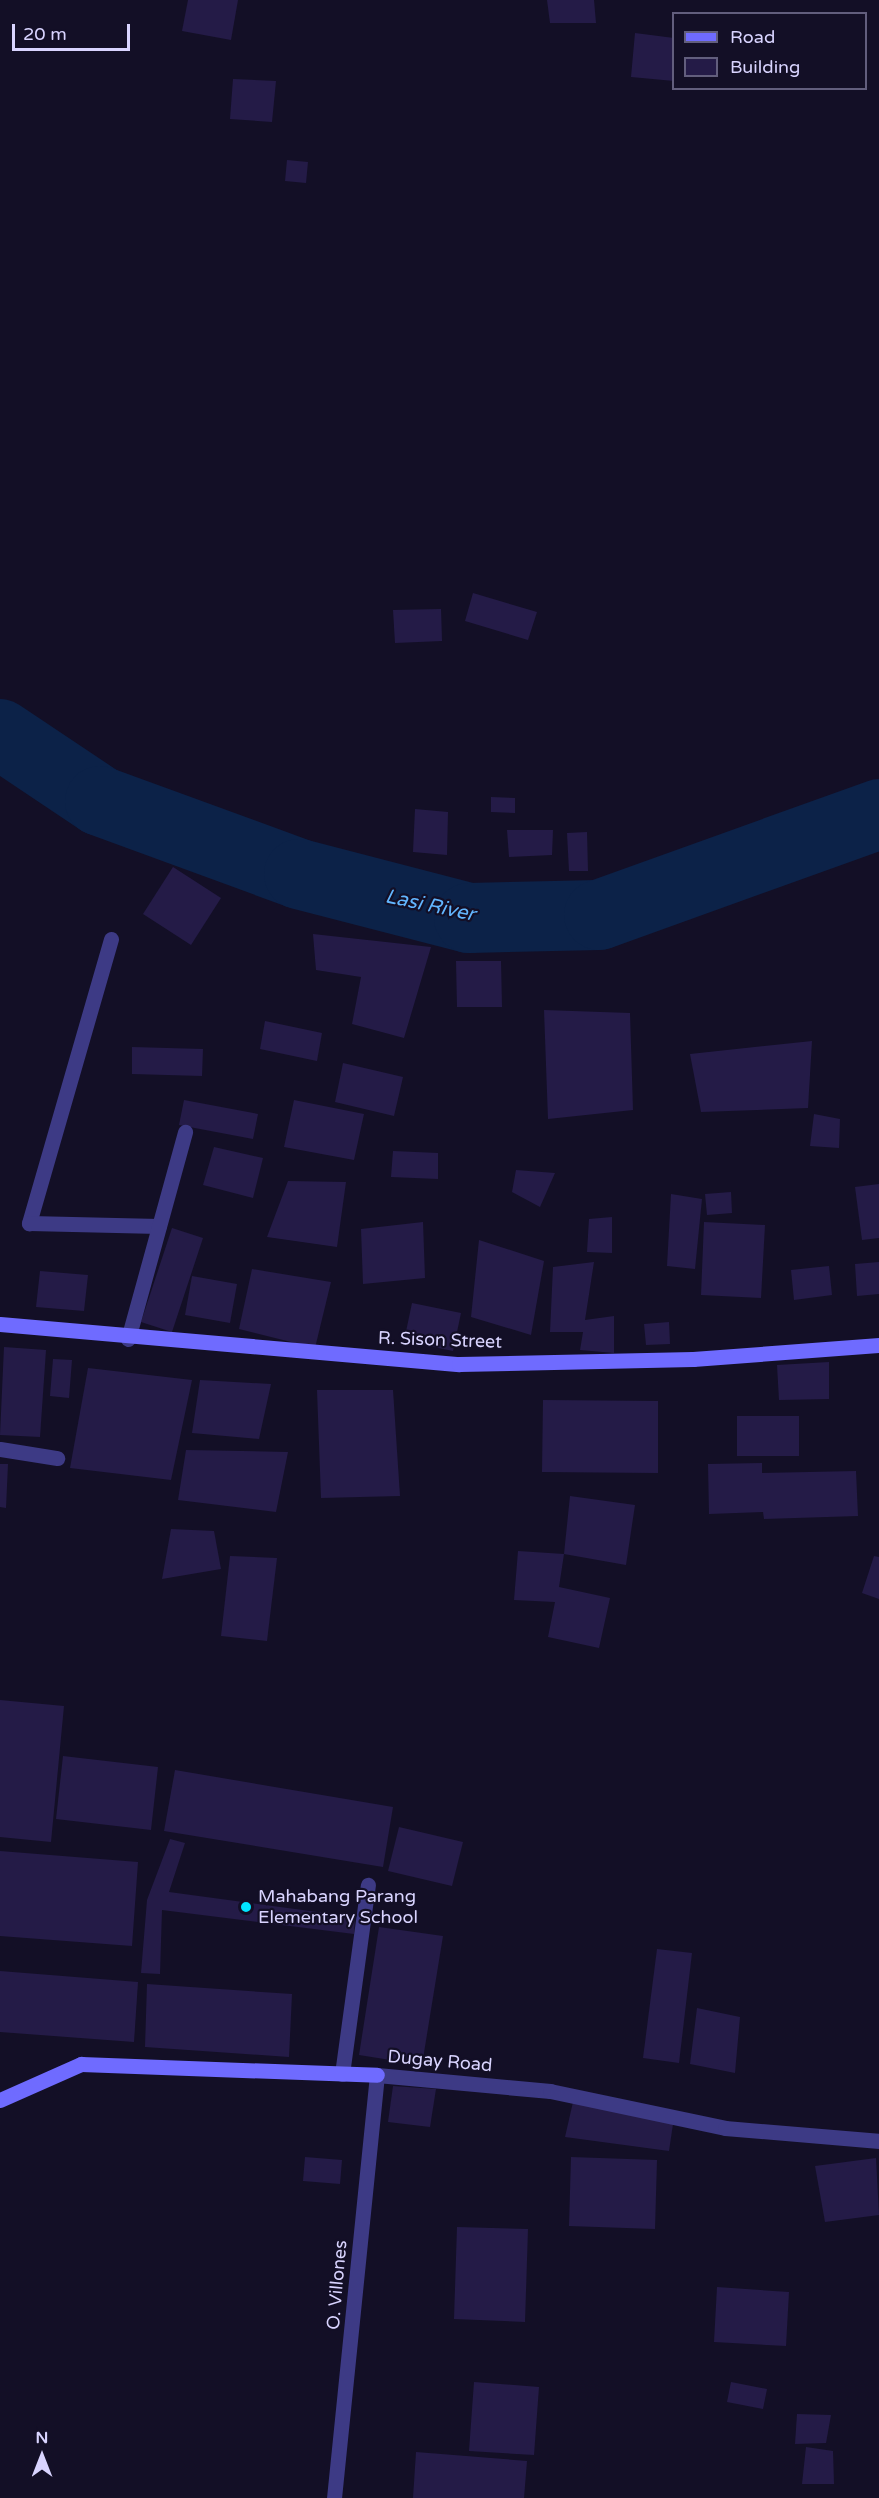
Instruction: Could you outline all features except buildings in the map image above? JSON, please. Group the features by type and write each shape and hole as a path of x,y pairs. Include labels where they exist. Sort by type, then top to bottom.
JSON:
{"street":[{"path":"111,939 29,1223 159,1226"},
{"path":"128,1339 185,1132"},
{"name":"R. Sison Street","path":"0,1324 128,1339 459,1364 693,1359 879,1345"},
{"path":"0,1449 57,1458"},
{"path":"342,2074 368,1885"},
{"name":"Dugay Road","path":"0,2100 81,2064 377,2075 550,2091 725,2128 879,2141"},
{"name":"O. Villones","path":"334,2498 377,2075"}],"waterway":[{"name":"Lasi River","path":"0,734 100,801 299,874 469,918 599,915 879,814"}],"place":[{"name":"Mahabang Parang Elementary School","path":"246,1907"}]}
